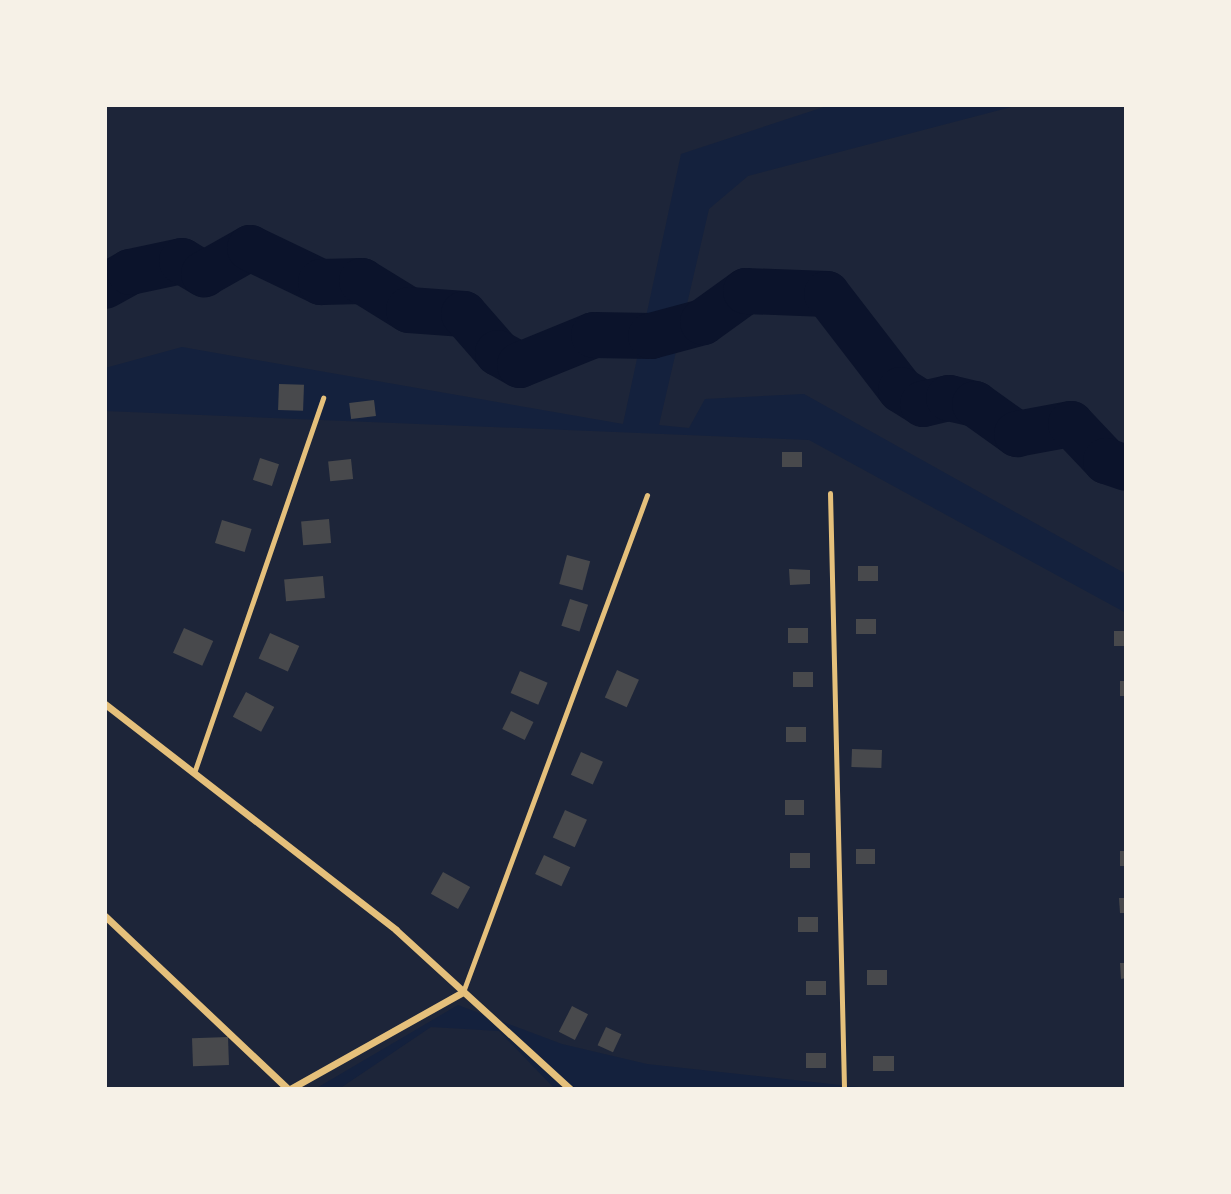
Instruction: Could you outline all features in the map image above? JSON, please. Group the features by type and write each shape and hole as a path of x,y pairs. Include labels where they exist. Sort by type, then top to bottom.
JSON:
{"street":[{"path":"105,704 396,930 570,1089"},
{"path":"105,916 289,1089 463,992"}],"lane":[{"path":"194,773 323,398"},
{"path":"830,493 844,1089"},
{"path":"463,992 647,495"}],"shaded area":[{"path":"105,105 830,105 681,154 623,424 182,347 105,368"},
{"path":"1019,105 1126,105 1126,574 804,394 705,399 689,428 659,425 709,209 748,176"},
{"path":"105,411 809,440 1126,613 1126,1089 877,1089 647,1064 562,1044 458,1005 315,1089 105,1089"},
{"path":"431,1027 499,1031 555,1089 339,1089"}],"building":[{"path":"279,384 304,385 303,411 278,410"},
{"path":"374,400 376,416 351,419 349,403"},
{"path":"782,452 802,452 802,467 782,467"},
{"path":"260,458 279,464 272,486 253,480"},
{"path":"351,459 353,479 330,481 328,461"},
{"path":"329,519 331,543 303,545 301,521"},
{"path":"222,520 252,529 245,552 215,543"},
{"path":"567,555 590,561 582,590 559,584"},
{"path":"858,566 878,566 878,581 858,581"},
{"path":"789,569 810,570 810,584 790,585"},
{"path":"323,576 325,598 286,601 284,579"},
{"path":"570,599 588,605 579,632 561,626"},
{"path":"856,619 876,619 876,634 856,634"},
{"path":"184,628 213,641 202,666 173,653"},
{"path":"788,628 808,628 808,643 788,643"},
{"path":"1114,631 1126,631 1126,646 1114,646"},
{"path":"270,633 299,646 288,672 259,659"},
{"path":"617,670 639,680 627,707 605,697"},
{"path":"520,671 548,683 538,705 511,693"},
{"path":"793,672 813,672 813,687 793,687"},
{"path":"1120,681 1126,681 1126,696 1120,696"},
{"path":"246,692 274,707 261,732 233,717"},
{"path":"511,711 533,722 525,740 502,729"},
{"path":"786,727 806,727 806,742 786,742"},
{"path":"852,749 882,750 881,768 851,767"},
{"path":"581,752 603,762 593,785 571,775"},
{"path":"785,800 804,800 804,815 785,815"},
{"path":"565,810 587,820 575,847 553,837"},
{"path":"856,849 875,849 875,864 856,864"},
{"path":"1120,851 1126,851 1126,866 1120,866"},
{"path":"790,853 810,853 810,868 790,868"},
{"path":"544,855 570,867 561,886 535,874"},
{"path":"443,872 470,887 458,909 431,894"},
{"path":"1119,898 1126,898 1126,913 1120,913"},
{"path":"798,917 818,917 818,932 798,932"},
{"path":"1120,963 1126,963 1126,978 1121,979"},
{"path":"867,970 887,970 887,985 867,985"},
{"path":"806,981 826,981 826,995 806,995"},
{"path":"572,1006 588,1014 575,1040 559,1032"},
{"path":"606,1027 621,1034 613,1052 598,1045"},
{"path":"228,1037 229,1065 193,1066 192,1038"},
{"path":"806,1053 826,1053 826,1068 806,1068"},
{"path":"873,1056 894,1056 894,1071 873,1071"}],"waterway":[{"path":"105,286 130,272 182,261 204,274 250,248 321,282 362,281 409,310 464,314 498,353 520,365 594,335 651,336 703,322 746,291 827,294 901,390 923,404 949,398 975,404 1017,434 1071,424 1106,461 1126,468"}]}
